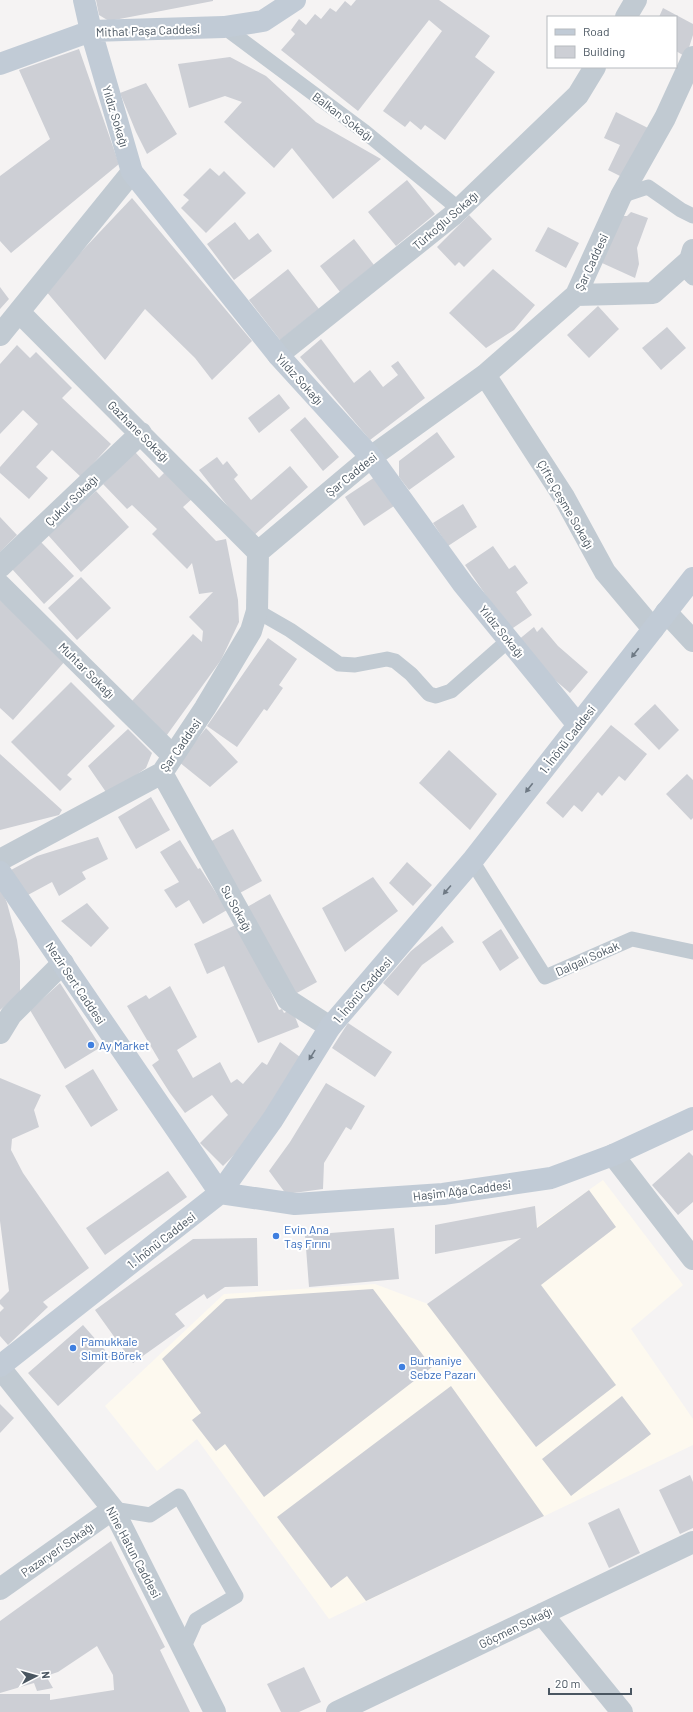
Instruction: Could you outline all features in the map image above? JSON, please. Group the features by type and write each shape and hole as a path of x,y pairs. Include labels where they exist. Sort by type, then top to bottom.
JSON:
{"street":[{"name":"Yıldız Sokağı","path":"84,0 91,31 132,172 278,355 371,457 463,584 578,725"},
{"name":"Mithat Paşa Caddesi","path":"0,64 91,31 224,27 263,21 296,0"},
{"path":"627,16 636,0"},
{"name":"Şar Caddesi","path":"0,860 167,764 205,708 251,631 257,611 258,552 371,457 485,375 576,295 621,196 665,118 693,57"},
{"name":"Türkoğlu Sokağı","path":"278,355 459,209 578,95 594,68"},
{"path":"0,335 132,172"},
{"path":"576,295 653,293 689,265"},
{"name":"Gazhane Sokağı","path":"19,312 258,552"},
{"name":"Çifte Çeşme Sokağı","path":"485,375 564,496 605,572 660,621 693,641"},
{"name":"Çukur Sokağı","path":"0,567 141,433"},
{"name":"1. İnönü Caddesi","path":"0,1367 220,1193 273,1119 330,1027 472,861 693,578"},
{"name":"Muhtar Sokağı","path":"0,585 167,764"},
{"name":"Su Sokağı","path":"167,764 288,1000 330,1027"},
{"name":"Nezir Sert Caddesi","path":"0,872 220,1193"},
{"path":"0,1033 11,1015 63,963"},
{"name":"Haşim Ağa Caddesi","path":"220,1193 295,1204 443,1194 551,1178 613,1155 693,1118"},
{"path":"613,1155 693,1259"},
{"name":"Nine Hatun Caddesi","path":"0,1367 113,1509 215,1712"},
{"name":"Pazaryeri Sokağı","path":"0,1589 113,1509"},
{"name":"Göçmen Sokağı","path":"337,1712 693,1542"},
{"path":"542,1614 622,1712"}],"lane":[{"name":"Balkan Sokağı","path":"224,27 365,132 459,209"},
{"path":"621,196 648,187 681,210 693,216"},
{"path":"257,611 290,630 339,664 355,665 387,659 395,661 429,694 436,696 451,691 509,640"},
{"name":"Dalgalı Sokak","path":"472,861 545,977 632,939 693,952"},
{"path":"113,1509 150,1515 180,1496 236,1596 196,1620 183,1649"}],"shaded area":[{"name":"Burhaniye Sebze Pazarı","path":"603,1180 683,1285 631,1329 693,1419 693,1445 329,1619 197,1439 157,1471 105,1406 224,1294 375,1284 428,1304"}],"building":[{"path":"96,0 213,1 109,21 99,15"},
{"path":"356,0 439,0 490,36 475,57 495,72 445,140 425,125 421,130 410,121 405,127 383,111 442,31 429,20 358,111 281,50 295,34 291,30 299,19 306,25 315,14 321,19 330,8 336,12 345,1 351,6"},
{"path":"663,8 693,24 693,35 686,57 677,52 677,16 659,16"},
{"path":"79,49 119,164 11,253 0,241 0,176 50,139 19,70"},
{"path":"230,57 266,76 316,122 381,159 333,199 292,148 274,168 224,122 242,102 225,96 189,108 178,64"},
{"path":"146,83 177,134 147,154 120,93"},
{"path":"616,112 648,128 624,178 608,170 620,145 604,138"},
{"path":"210,168 219,176 224,171 246,193 206,233 181,208 189,200 183,195"},
{"path":"407,180 435,214 396,246 368,212"},
{"path":"132,198 252,341 212,380 195,358 145,309 105,360 45,290"},
{"path":"631,212 648,218 637,248 639,264 635,278 602,263 620,216 627,216"},
{"path":"469,215 492,239 464,267 459,262 455,266 437,247"},
{"path":"235,222 249,240 258,233 272,251 234,280 207,244"},
{"path":"548,227 579,243 566,268 535,251"},
{"path":"354,239 374,265 340,292 320,266"},
{"path":"288,269 319,309 280,340 249,300"},
{"path":"493,269 535,305 514,330 486,348 449,313"},
{"path":"0,287 9,299 0,309"},
{"path":"598,306 619,329 589,358 567,335"},
{"path":"667,327 686,348 661,370 642,348"},
{"path":"321,339 354,383 370,370 383,387 398,375 391,366 398,361 425,398 370,440 300,357"},
{"path":"17,345 30,358 36,352 72,388 62,398 111,444 81,477 52,450 36,467 48,478 29,499 0,473 0,467 38,424 23,410 0,434 0,364"},
{"path":"279,394 290,408 259,433 248,418"},
{"path":"305,417 339,457 323,471 290,430"},
{"path":"437,432 455,457 409,490 399,477 399,461"},
{"path":"135,452 159,478 166,471 193,498 183,507 216,541 226,539 238,600 239,622 221,660 164,739 131,702 193,634 202,642 203,631 189,617 213,592 199,594 192,563 187,569 152,534 157,529 132,505 127,509 103,484"},
{"path":"217,457 223,465 227,461 238,475 234,479 251,500 290,466 308,487 252,537 199,470"},
{"path":"375,477 394,506 364,526 345,497"},
{"path":"96,491 129,527 81,572 48,535"},
{"path":"463,504 477,527 448,546 433,523"},
{"path":"0,517 17,535 0,552"},
{"path":"41,542 74,576 44,604 12,569"},
{"path":"493,546 509,569 515,565 528,583 516,592 532,615 510,630 465,565"},
{"path":"81,577 111,608 77,640 48,608"},
{"path":"0,600 66,660 13,720 0,708"},
{"path":"534,627 537,632 542,627 558,646 588,672 570,693 540,667 517,641"},
{"path":"268,638 297,659 279,685 283,688 267,711 264,709 237,747 207,726"},
{"path":"71,682 115,726 67,775 72,779 60,791 11,742"},
{"path":"655,704 679,730 659,750 634,724"},
{"path":"611,725 647,754 625,781 619,776 602,796 598,792 582,812 574,805 563,818 546,803"},
{"path":"206,728 238,762 210,787 179,762"},
{"path":"128,729 152,753 146,768 108,795 88,766"},
{"path":"449,750 497,794 470,830 419,783"},
{"path":"0,754 62,810 59,815 0,830"},
{"path":"687,774 693,780 693,818 691,820 666,794"},
{"path":"151,797 170,830 136,849 118,817"},
{"path":"233,829 262,881 238,894 208,843"},
{"path":"98,837 108,859 82,872 86,879 59,896 52,882 26,896 11,870 37,856"},
{"path":"180,840 198,869 200,868 227,910 203,924 189,900 176,908 164,890 179,882 160,852"},
{"path":"407,862 432,885 413,906 389,883"},
{"path":"373,877 398,911 345,952 322,908"},
{"path":"0,886 7,903 17,940 20,961 20,993 0,1010"},
{"path":"270,894 317,982 295,994 247,907"},
{"path":"87,903 109,928 91,947 61,921"},
{"path":"240,923 279,1010 282,1009 284,1013 292,1009 299,1027 258,1043 224,966 207,974 194,944"},
{"path":"442,926 454,942 422,965 398,996 383,983 411,951"},
{"path":"501,929 519,958 500,971 482,942"},
{"path":"60,983 101,1047 65,1069 30,1010"},
{"path":"170,986 197,1037 177,1050 193,1078 220,1062 231,1083 237,1079 243,1084 262,1062 267,1065 280,1042 300,1057 251,1138 223,1166 200,1143 228,1115 212,1095 185,1113 152,1065 159,1060 127,1006 146,995 149,999"},
{"path":"348,1023 392,1052 375,1077 332,1048"},
{"path":"93,1069 118,1110 91,1127 65,1086"},
{"path":"0,1078 41,1095 34,1110 39,1127 12,1139 11,1150 23,1173 89,1268 43,1302 48,1307 8,1345 0,1336 0,1312 4,1308 0,1304 0,1300 9,1291 0,1221"},
{"path":"326,1083 365,1106 351,1130 346,1127 324,1163 323,1189 286,1194 269,1171 290,1142"},
{"path":"689,1152 693,1156 693,1202 678,1215 652,1185"},
{"path":"168,1171 187,1197 105,1255 86,1228"},
{"path":"589,1190 616,1227 541,1285 616,1385 536,1447 427,1304 521,1238 435,1254 435,1225 535,1206 537,1228"},
{"path":"394,1228 399,1279 309,1287 305,1235"},
{"path":"257,1238 258,1286 225,1287 207,1299 204,1294 175,1314 185,1326 133,1363 95,1310 193,1239"},
{"path":"373,1289 432,1367 264,1497 225,1444 216,1451 192,1420 201,1413 162,1359 226,1299"},
{"path":"83,1325 111,1357 58,1406 28,1373"},
{"path":"451,1386 544,1516 366,1601 347,1576 331,1588 277,1517"},
{"path":"622,1396 651,1434 571,1496 542,1459"},
{"path":"0,1404 14,1418 0,1433"},
{"path":"690,1475 693,1482 693,1528 680,1534 659,1490"},
{"path":"619,1508 640,1553 609,1568 588,1523"},
{"path":"111,1541 165,1647 160,1650 190,1712 0,1712 0,1694 50,1694 50,1700 114,1690 113,1675 97,1646 58,1672 46,1676 53,1688 37,1691 34,1683 0,1693 0,1621"},
{"path":"304,1667 321,1702 299,1712 281,1712 267,1684"}],"place":[{"name":"Ay Market","path":"91,1045"},
{"name":"Evin Ana Taş Fırını","path":"276,1236"},
{"name":"Pamukkale Simit Börek","path":"73,1348"},
{"name":"Burhaniye Sebze Pazarı","path":"402,1367"}]}
